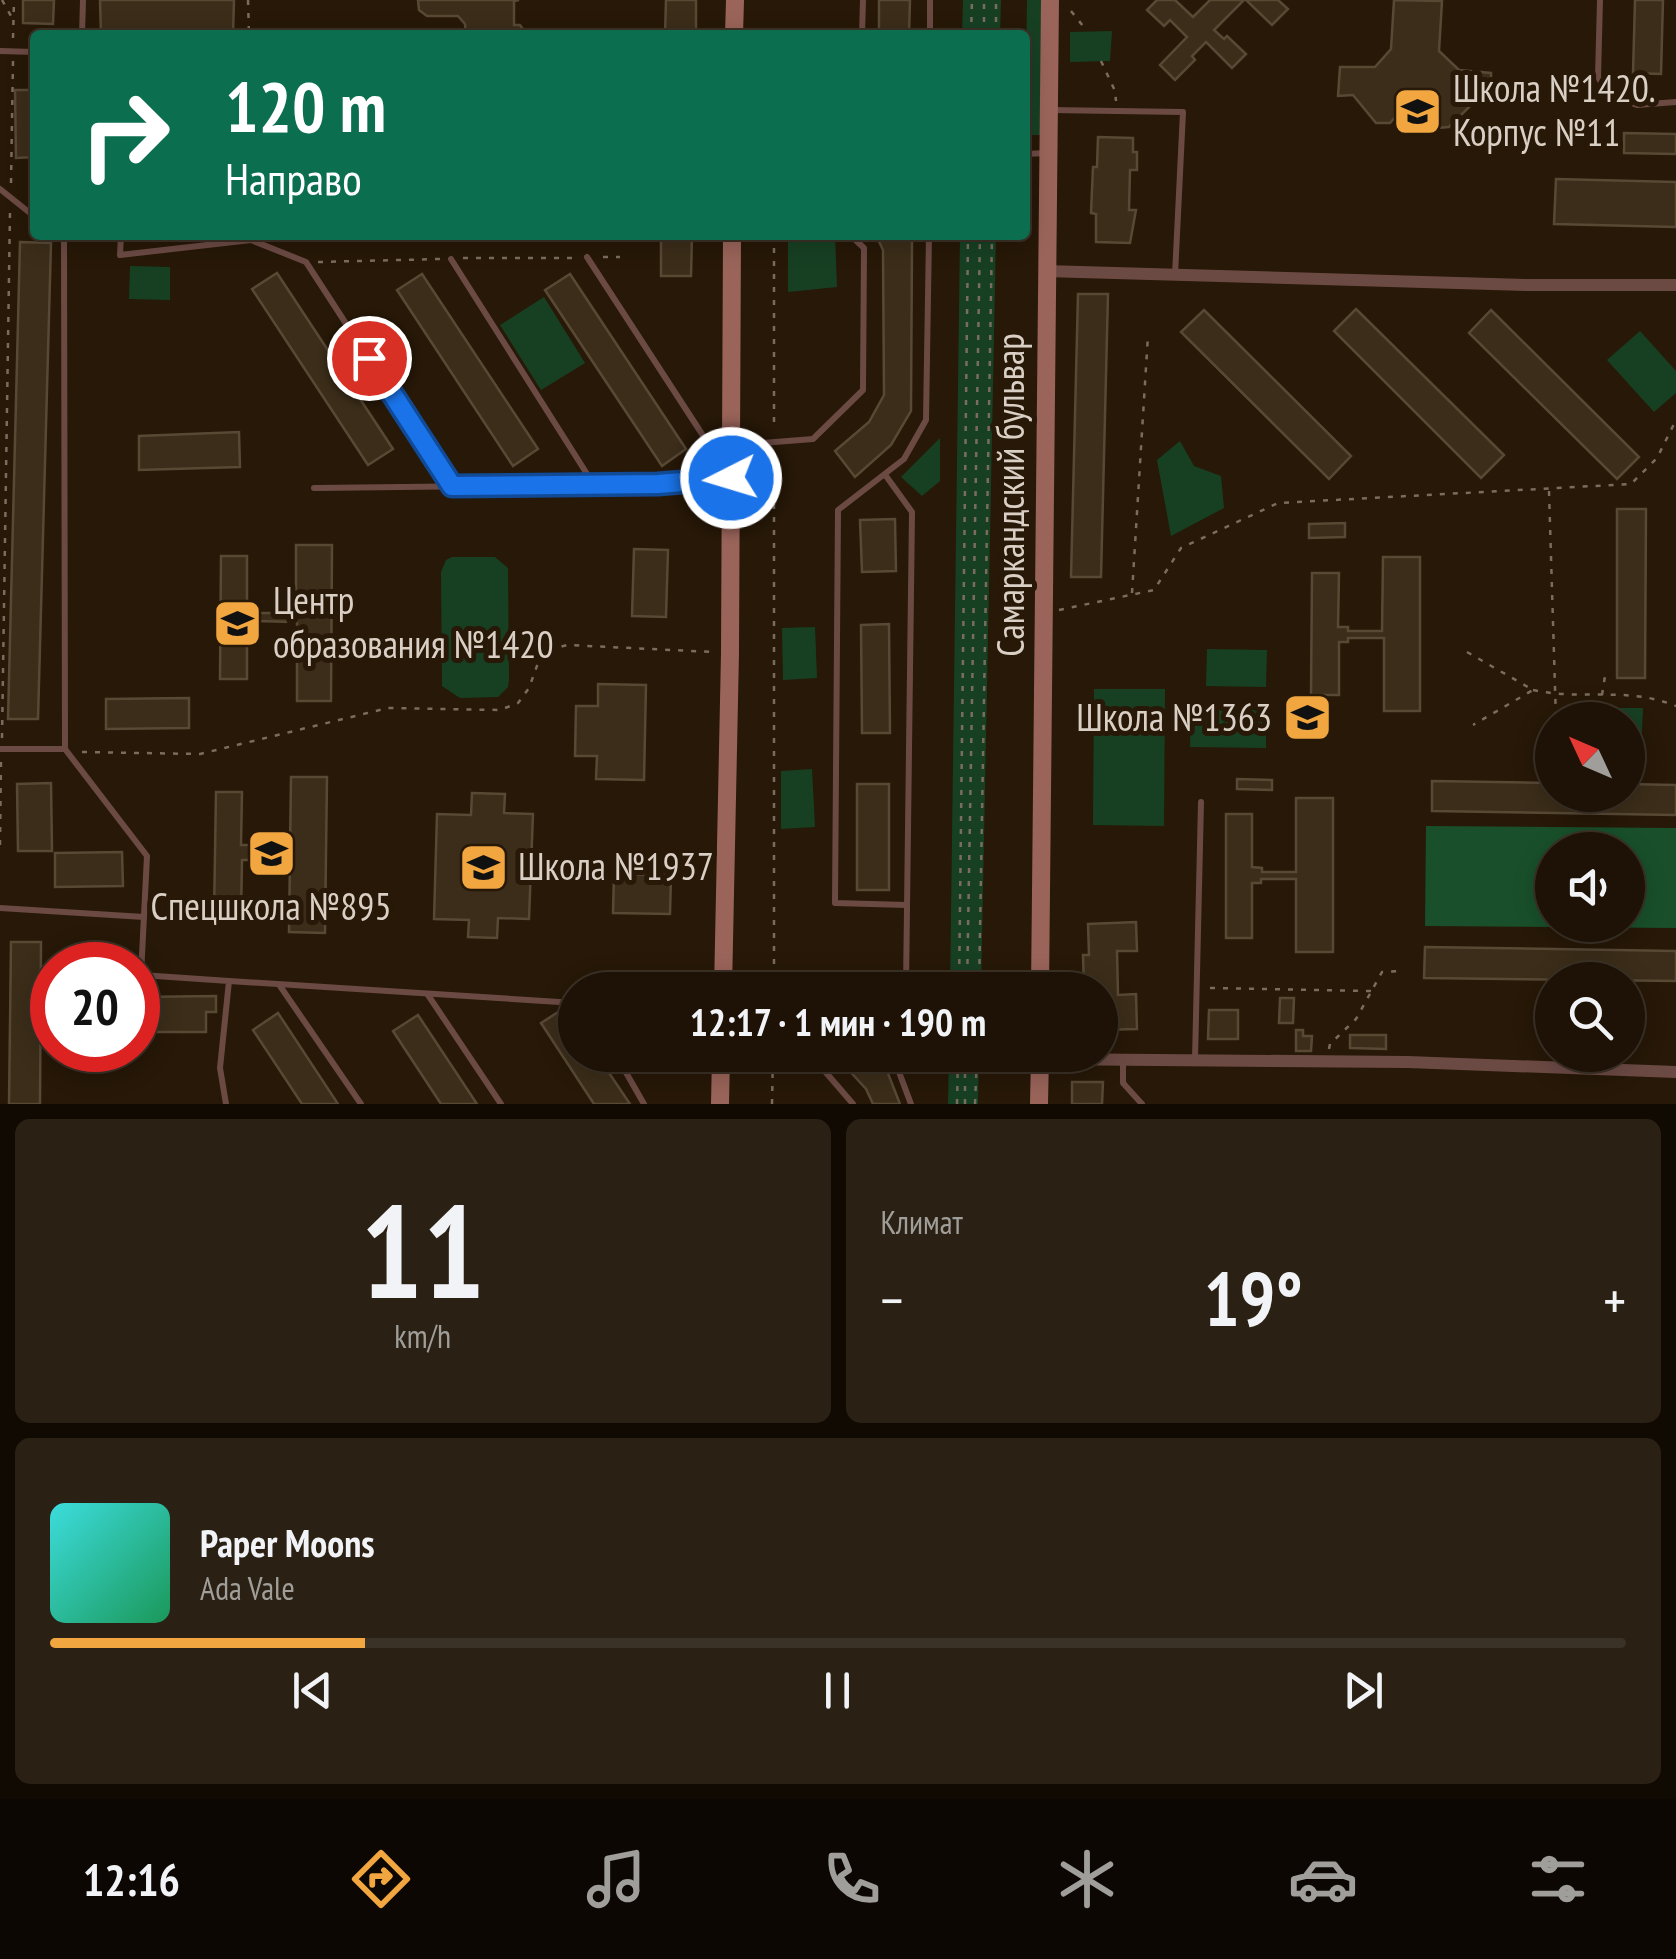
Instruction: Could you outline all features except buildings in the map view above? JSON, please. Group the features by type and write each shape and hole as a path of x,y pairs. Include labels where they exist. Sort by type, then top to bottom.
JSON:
{"street":[{"path":"734,0 734,30"},
{"name":"Самаркандский бульвар","path":"1040,972 1050,0"},
{"path":"722,972 730,652 732,240"},
{"path":"1045,271 1526,285 1676,285"},
{"path":"1118,1059 1676,1072"},
{"path":"720,1104 721,1072"},
{"path":"1040,1072 1040,1104"}],"lane":[{"path":"82,30 83,0"},
{"path":"862,30 863,0"},
{"path":"930,0 930,30"},
{"path":"1600,0 1598,77 1608,95 1637,104 1676,102"},
{"path":"0,52 30,52"},
{"path":"1048,110 1183,112 1175,275"},
{"path":"1030,154 1048,154"},
{"path":"0,189 30,213"},
{"path":"64,240 65,749 148,856 141,975 558,1002"},
{"path":"121,240 120,255 236,240"},
{"path":"256,240 306,262 452,486"},
{"path":"731,445 813,439 862,390 864,248 855,240"},
{"path":"907,905 835,903 838,510 904,460 926,420 929,240"},
{"path":"452,258 594,485"},
{"path":"586,258 731,478"},
{"path":"886,476 912,512 906,972"},
{"path":"314,488 594,485 731,478"},
{"path":"1,750 65,749"},
{"path":"1196,1059 1201,802"},
{"path":"0,908 144,917"},
{"path":"226,1104 220,1068 229,982"},
{"path":"280,985 361,1104"},
{"path":"427,994 501,1104"},
{"path":"1123,1059 1123,1082 1142,1104"},
{"path":"626,1072 644,1104"},
{"path":"826,1072 854,1104"},
{"path":"899,1072 911,1104"}],"path":[{"path":"2,0 13,19"},
{"path":"0,844 14,0"},
{"path":"248,0 249,30"},
{"path":"971,30 972,0"},
{"path":"984,0 984,30"},
{"path":"996,0 996,30"},
{"path":"1071,11 1087,31"},
{"path":"1101,61 1116,91 1116,110"},
{"path":"774,240 774,972"},
{"path":"958,972 968,240"},
{"path":"966,972 980,240"},
{"path":"979,972 992,240"},
{"path":"1132,594 1148,336"},
{"path":"1043,614 1154,590 1182,548 1278,502 1630,484 1657,458 1676,420"},
{"path":"1549,489 1556,720 1555,695 1549,489"},
{"path":"65,749 88,753 200,754 388,708 500,710 518,703 529,688 542,652 567,645 730,652"},
{"path":"1467,652 1533,690 1555,695 1649,695 1676,706"},
{"path":"1602,695 1605,676"},
{"path":"1474,724 1533,690"},
{"path":"1328,1061 1330,1044 1356,1019 1382,972 1400,971"},
{"path":"1199,989 1372,990"},
{"path":"772,1104 773,1072"},
{"path":"957,1104 958,1072"},
{"path":"964,1104 965,1072"},
{"path":"975,1104 976,1072"}],"green space":[{"path":"963,0 1001,0 1000,30 962,30"},
{"path":"1027,0 1045,0 1046,135 1030,135 1030,30 1027,30"},
{"path":"1112,31 1110,61 1070,62 1070,32"},
{"path":"788,240 835,240 837,287 788,292"},
{"path":"960,240 996,240 981,972 950,972"},
{"path":"130,266 170,267 170,300 129,299"},
{"path":"544,297 585,363 541,390 500,325"},
{"path":"1640,331 1676,371 1676,393 1654,412 1607,360"},
{"path":"940,438 940,481 922,496 901,477"},
{"path":"1180,441 1194,466 1221,476 1224,508 1171,536 1157,460"},
{"path":"495,557 508,568 509,680 498,697 460,698 442,686 441,572 446,560"},
{"path":"815,627 817,678 783,680 782,628"},
{"path":"1207,649 1267,650 1266,687 1206,686"},
{"path":"1094,689 1165,689 1164,826 1093,825"},
{"path":"1191,710 1266,710 1266,748 1190,747"},
{"path":"812,769 815,827 781,829 781,771"},
{"path":"1426,826 1676,828 1676,928 1645,928 1645,832 1535,832 1535,927 1425,926"},
{"path":"949,1072 979,1072 978,1104 948,1104"}],"place":[{"name":"Школа №1420. Корпус №11","path":"1418,111"},
{"name":"Центр образования №1420","path":"238,623"},
{"name":"Школа №1363","path":"1307,718"},
{"name":"Спецшкола №895","path":"271,853"},
{"name":"Школа №1937","path":"483,867"}],"route":[{"path":"369,358 452,486 658,484 731,478"}]}
